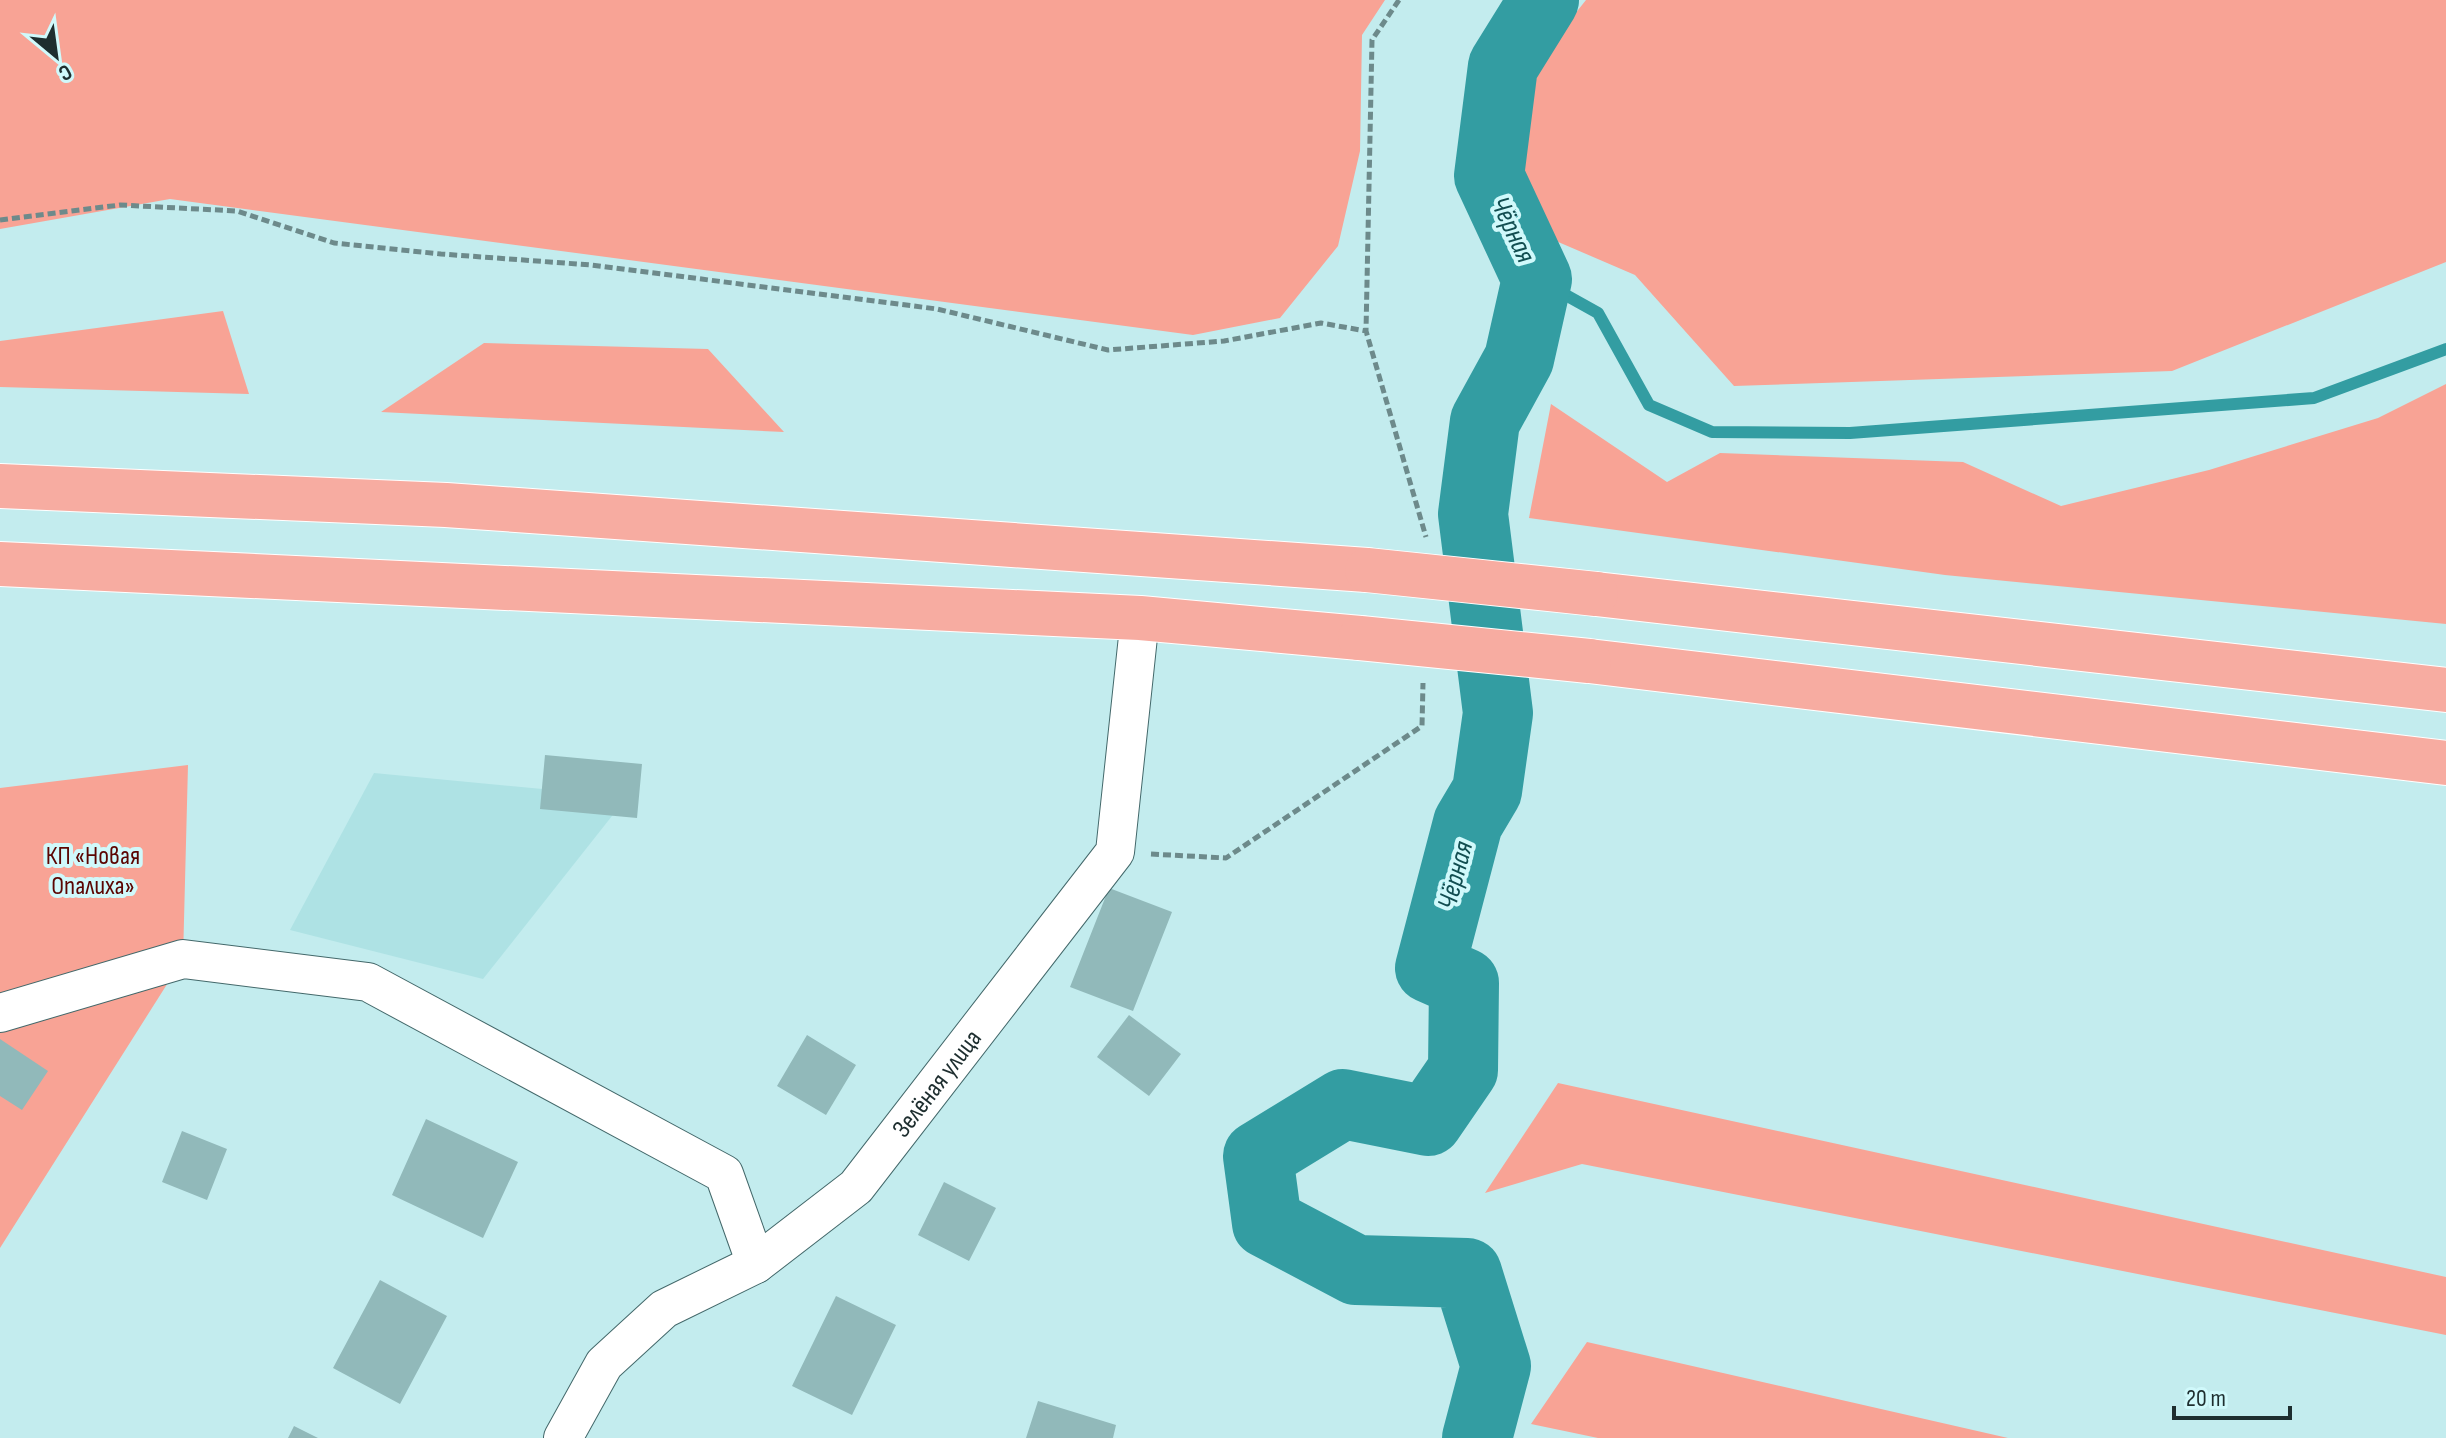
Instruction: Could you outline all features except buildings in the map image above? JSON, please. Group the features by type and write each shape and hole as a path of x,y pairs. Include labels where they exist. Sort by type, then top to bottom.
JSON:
{"main road":[{"path":"0,486 446,505 1367,570 2446,690"},
{"path":"0,564 1140,618 1589,661 2446,763"}],"street":[{"path":"1115,852 1140,618"},
{"name":"Зелёная улица","path":"563,1438 604,1364 664,1309 756,1264 856,1187 1115,852"},
{"path":"0,1013 183,959 368,982 724,1174 756,1264"}],"path":[{"path":"1399,0 1372,40 1366,331 1426,532 1425,547"},
{"path":"0,220 120,205 237,211 334,243 591,265 937,309 1108,350 1224,341 1321,323 1366,331"},
{"path":"1115,852 1226,858 1422,726 1423,681"}],"shaded area":[{"path":"374,773 627,797 483,979 290,930"}],"green space":[{"path":"0,0 1385,0 1362,35 1360,151 1338,246 1280,318 1193,335 170,199 0,229"},
{"path":"1586,0 2446,0 2446,262 2172,371 1734,386 1635,275 1535,232 1498,148 1563,29"},
{"path":"223,311 249,394 0,387 0,341"},
{"path":"484,343 708,349 784,432 381,412"},
{"path":"2446,384 2446,624 1945,575 1529,518 1551,404 1667,482 1720,453 1963,462 2061,506 2209,470 2378,418"},
{"name":"КП «Новая Опалиха»","path":"188,765 183,959 0,1248 0,788"},
{"path":"1558,1083 2446,1277 2446,1335 1582,1164 1485,1193"},
{"path":"1587,1342 2008,1438 1598,1438 1531,1424"}],"waterway":[{"name":"Чёрная","path":"1477,1438 1496,1366 1467,1273 1356,1270 1267,1223 1258,1156 1343,1104 1428,1121 1463,1070 1464,983 1430,968 1468,823 1487,791 1498,713 1473,514 1485,421 1519,359 1537,279 1489,176 1503,66 1544,0"},
{"path":"1537,279 1598,313 1649,405 1712,432 1850,433 2314,398 2446,349"}]}
